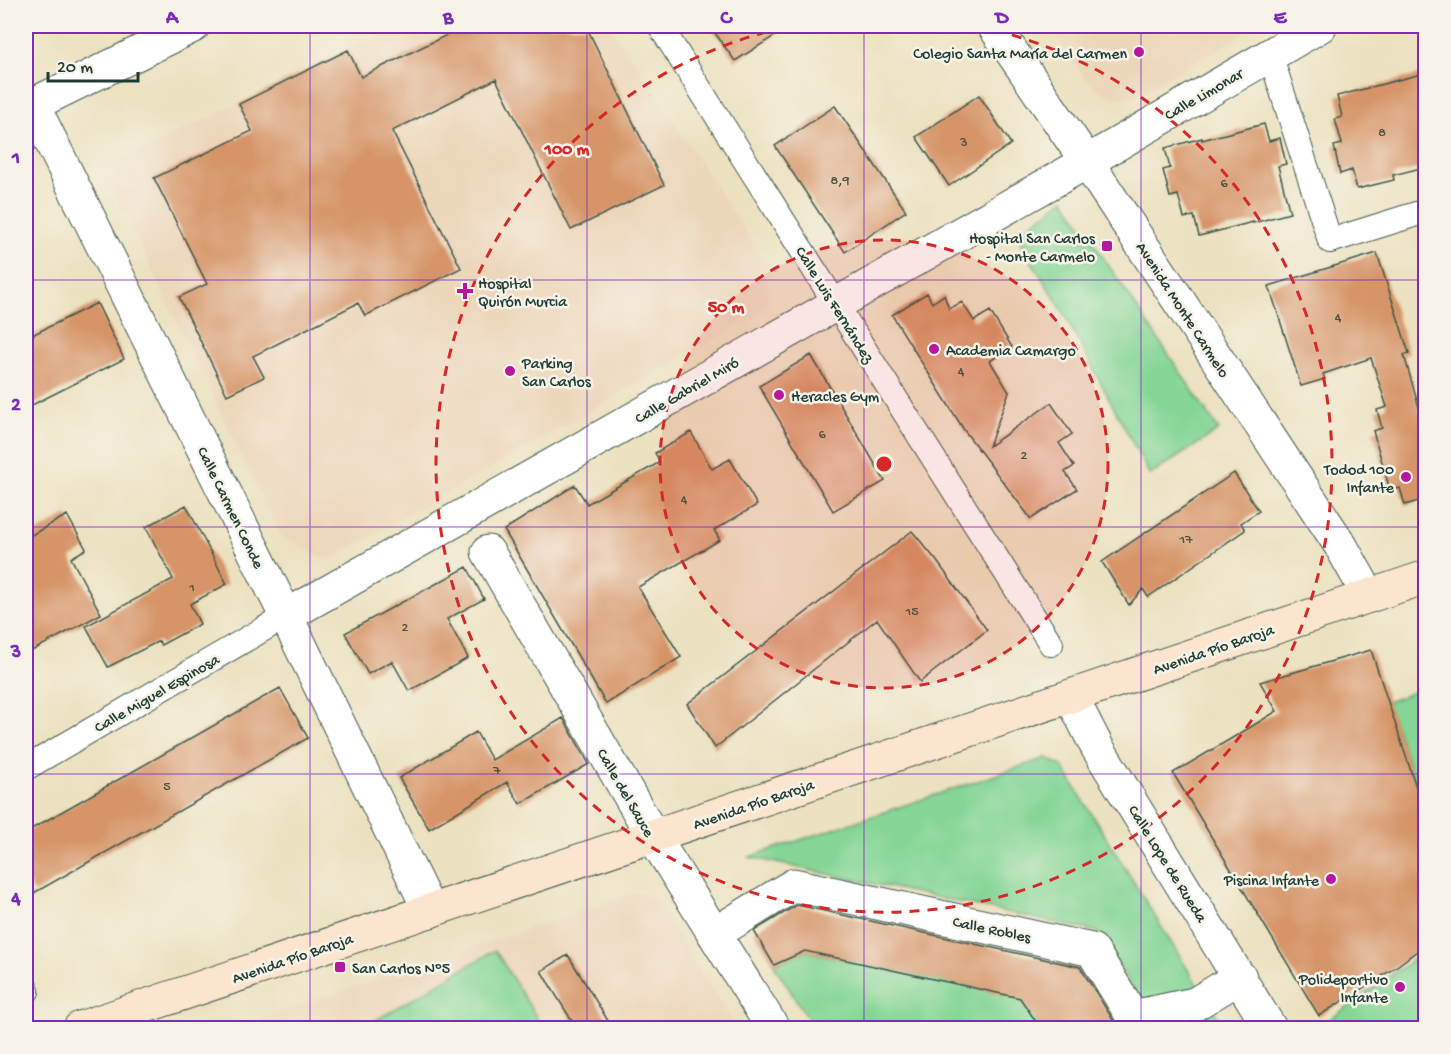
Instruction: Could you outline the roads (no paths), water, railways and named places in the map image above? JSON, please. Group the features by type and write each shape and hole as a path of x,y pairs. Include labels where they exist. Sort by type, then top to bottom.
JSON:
{"main road":[{"name":"Avenida Pío Baroja","path":"80,1029 1425,577"}],"street":[{"path":"29,107 193,26"},
{"name":"Calle Luis Fernández","path":"660,26 1051,644"},
{"name":"Avenida Monte Carmelo","path":"994,26 1087,162 1341,546 1369,596"},
{"name":"Calle Limonar","path":"1087,162 1320,26"},
{"path":"1270,54 1330,241 1425,211"},
{"name":"Calle Carmen Conde","path":"29,107 286,616 430,911"},
{"name":"Calle Gabriel Miró","path":"286,616 1087,162"},
{"name":"Calle del Sauce","path":"488,552 653,836 773,1029"},
{"name":"Calle Miguel Espinosa","path":"26,768 286,616"},
{"name":"Calle Lope de Rueda","path":"1071,696 1097,747 1270,1029"},
{"name":"Calle Robles","path":"714,934 794,885 1092,950 1133,1017 1195,1004 1240,977"}],"place":[{"name":"Colegio Santa María del Carmen","path":"1139,52"},
{"name":"Hospital San Carlos - Monte Carmelo","path":"1107,246"},
{"name":"Hospital Quirón Murcia","path":"465,291"},
{"name":"Academia Camargo","path":"934,349"},
{"name":"Parking San Carlos","path":"510,371"},
{"name":"Heracles Gym","path":"779,395"},
{"name":"Todod 100 Infante","path":"1406,477"},
{"name":"Piscina Infante","path":"1331,879"},
{"name":"San Carlos Nº5","path":"340,967"},
{"name":"Polideportivo Infante","path":"1400,987"}]}
